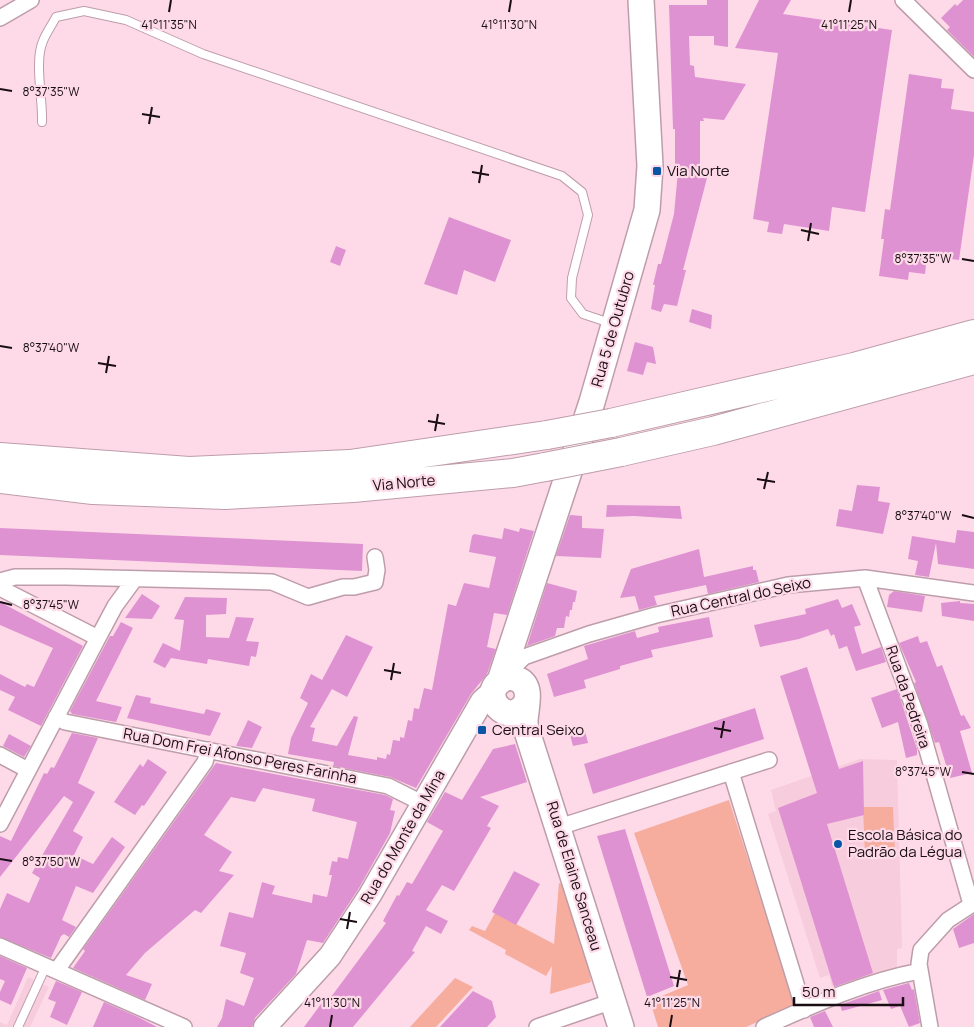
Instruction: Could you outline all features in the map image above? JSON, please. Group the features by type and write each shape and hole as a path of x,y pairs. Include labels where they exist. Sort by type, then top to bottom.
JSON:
{"highway":[{"name":"Via Norte","path":"0,457 188,470 350,464 547,435 611,423 854,367 974,334"},
{"name":"Via Norte","path":"0,480 93,490 225,495 353,488 513,473 621,452 713,431 974,360"}],"main road":[{"name":"Rua 5 de Outubro","path":"508,692 647,210 650,188 641,0"},
{"name":"Rua do Monte da Mina","path":"265,1027 330,956 370,895 422,803 508,692"},
{"name":"Rua de Elaine Sanceau","path":"508,692 559,827 621,1027"}],"street":[{"path":"0,18 31,0"},
{"path":"903,0 974,70"},
{"path":"0,582 15,576 272,582 308,597 343,587 354,587 375,582 377,570 375,557"},
{"name":"Rua Central do Seixo","path":"508,692 524,657 590,634 656,615 788,585 865,578 974,592"},
{"name":"Rua da Pedreira","path":"865,578 920,725 972,904"},
{"path":"0,824 115,606 134,580"},
{"path":"0,588 98,638"},
{"name":"Rua Dom Frei Afonso Peres Farinha","path":"56,717 65,722 388,786 422,803"},
{"path":"51,968 205,762 208,750"},
{"path":"0,755 28,770"},
{"path":"559,827 769,760"},
{"path":"731,772 804,1010"},
{"path":"930,1027 920,971 919,958 922,947 948,920 972,904"},
{"path":"0,946 184,1027"},
{"path":"764,1027 858,989 920,971"},
{"path":"537,1027 613,1001"}],"lane":[{"path":"42,122 38,59 42,42 56,18 84,11 126,20 203,54 562,176 582,192 588,215 572,278 572,298 583,314 615,324"},
{"path":"18,1027 51,968"}],"shaded area":[{"name":"Escola Básica do Padrão da Légua","path":"860,759 897,760 902,948 897,949 897,969 832,986 829,975 820,978 768,814 776,811 771,790"},
{"path":"729,800 795,1005 746,1027 658,1027 650,1001 688,985 634,833"},
{"path":"863,807 893,807 895,855 865,855"},
{"path":"559,883 562,884 589,967 591,982 550,994 552,966 546,976 505,954 506,950 469,930 472,926 485,931 495,913 554,944"},
{"path":"28,977 49,987 30,1027 0,1027 0,1022 7,1025"},
{"path":"455,978 473,987 436,1027 410,1027"}],"building":[{"path":"707,0 728,0 728,47 714,45 714,36 689,36 690,65 694,66 695,77 746,84 724,120 703,118 704,121 700,121 700,178 707,178 683,270 686,270 677,306 664,304 661,312 651,309 655,285 653,285 658,264 661,264 674,214 678,171 675,171 675,129 673,129 669,5 707,5"},
{"path":"759,0 791,0 783,14 892,30 865,212 832,207 829,231 784,224 782,234 767,232 769,222 753,219 778,53 735,48"},
{"path":"963,0 974,0 974,57 947,30 950,27 941,18 955,4 957,6"},
{"path":"909,74 942,79 941,88 954,89 951,109 974,112 974,155 959,260 927,256 925,274 909,272 908,280 879,276 884,239 881,239 885,209 890,210"},
{"path":"449,217 511,240 495,282 464,270 457,295 424,284"},
{"path":"336,246 346,250 340,266 330,262"},
{"path":"692,309 712,315 711,329 689,322"},
{"path":"635,342 653,347 656,364 647,362 643,375 627,371"},
{"path":"857,485 880,487 878,501 890,503 883,534 836,526 839,509 852,511"},
{"path":"607,505 680,506 682,519 634,516 606,517"},
{"path":"570,515 582,516 582,528 604,529 601,558 556,556"},
{"path":"0,528 363,544 362,571 0,555"},
{"path":"504,528 519,532 520,528 534,531 507,615 494,613 487,647 496,649 487,674 471,694 416,788 390,777 333,766 334,762 288,754 291,738 308,703 300,698 311,674 322,680 346,635 373,647 347,697 332,689 310,727 315,728 312,741 337,746 354,716 358,717 348,755 377,760 377,757 386,759 387,754 390,755 393,740 400,741 400,737 404,738 408,720 412,721 414,708 419,709 424,688 432,690 448,604 456,606 464,583 489,588 496,557 469,552 472,536 474,534 502,539"},
{"path":"957,530 974,532 974,569 938,564 936,543 929,577 915,575 918,561 908,559 912,536 955,543"},
{"path":"699,549 704,577 753,566 759,582 708,594 706,585 654,596 657,605 639,610 635,596 620,598 631,569"},
{"path":"547,583 577,591 575,602 573,602 569,617 566,616 564,628 557,628 555,636 527,646"},
{"path":"894,591 925,596 922,612 887,607 889,595"},
{"path":"142,594 160,606 152,619 125,618"},
{"path":"185,597 227,598 226,614 206,615 206,637 229,638 236,617 254,618 246,641 259,642 256,657 251,656 249,666 208,659 207,664 171,658 165,668 153,662 163,643 180,651 184,620 174,619"},
{"path":"838,599 842,608 852,604 861,625 854,627 862,654 881,647 886,662 856,671 847,646 839,649 834,634 831,636 828,629 799,639 760,647 754,625 806,614 805,609"},
{"path":"960,601 960,603 974,604 974,621 942,616 941,603"},
{"path":"0,602 83,646 41,726 8,710 15,697 0,690 0,674 25,687 27,684 34,687 53,648 0,625"},
{"path":"709,617 713,637 651,650 653,657 620,666 620,669 584,680 586,688 554,697 547,674 588,659 584,646 635,631 637,638 659,632 658,627"},
{"path":"121,622 133,628 96,701 122,707 116,722 72,714 70,711 110,636 113,636"},
{"path":"918,636 920,643 927,641 937,667 942,665 961,716 964,715 971,728 960,731 972,773 950,778 939,742 935,743 914,683 916,682 899,643"},
{"path":"807,667 839,769 863,761 864,815 827,824 873,973 834,987 778,808 817,793 780,676"},
{"path":"897,689 917,749 917,755 906,758 898,722 882,728 871,698"},
{"path":"136,695 151,698 150,703 204,714 206,709 221,713 210,736 127,718"},
{"path":"755,708 764,739 593,794 584,764"},
{"path":"248,720 262,727 252,748 236,746"},
{"path":"585,731 588,743 573,746 570,735"},
{"path":"72,733 98,738 78,783 95,792 73,831 83,837 74,855 93,864 112,837 125,847 93,893 76,886 62,920 76,927 69,937 64,934 61,936 51,958 0,937 0,909 7,893 29,903 40,878 32,873 73,802 64,796 0,877 0,836 11,841 44,773 47,774 51,767 54,768"},
{"path":"9,734 31,746 24,757 3,746"},
{"path":"515,744 527,782 480,797 499,806 487,826 491,828 454,891 442,885 426,910 448,921 441,934 426,926 412,951 415,952 353,1027 304,1027 324,1000 326,1002 334,993 386,923 383,921 397,895 399,896 407,882 412,884 443,831 427,822 445,792 462,800 493,749"},
{"path":"148,759 167,772 144,806 142,805 135,815 114,802 140,764 143,767"},
{"path":"216,763 385,795 393,799 390,810 395,811 390,833 359,888 323,943 307,940 296,974 255,1018 252,1027 217,1027 222,1018 226,999 244,1006 254,978 240,973 246,953 220,946 229,912 253,918 262,882 275,886 272,894 312,903 313,894 327,897 332,875 329,875 332,861 337,862 338,857 348,859 357,822 312,811 315,799 263,788 255,802 231,797 204,835 232,852 219,871 234,875 201,913 195,910 145,953 126,975 152,984 145,1000 73,968 85,951 83,949"},
{"path":"625,829 674,986 647,997 597,836"},
{"path":"514,871 540,884 516,925 492,912"},
{"path":"974,914 974,943 959,948 953,929"},
{"path":"0,956 27,968 11,1005 0,1000 0,992 5,981 0,979"},
{"path":"56,981 82,992 67,1025 50,1017 56,1002 48,999"},
{"path":"909,983 912,990 914,989 920,1023 909,1027 900,1006 891,1009 883,990"},
{"path":"473,991 492,1001 496,1017 487,1027 440,1027"},
{"path":"879,991 882,1000 842,1011 840,1005"},
{"path":"104,1002 138,1017 157,1027 93,1027"},
{"path":"825,1011 833,1027 814,1027 810,1017"}],"place":[{"name":"Via Norte","path":"657,171"},
{"name":"Central Seixo","path":"482,730"},
{"name":"Escola Básica do Padrão da Légua","path":"838,844"}]}
